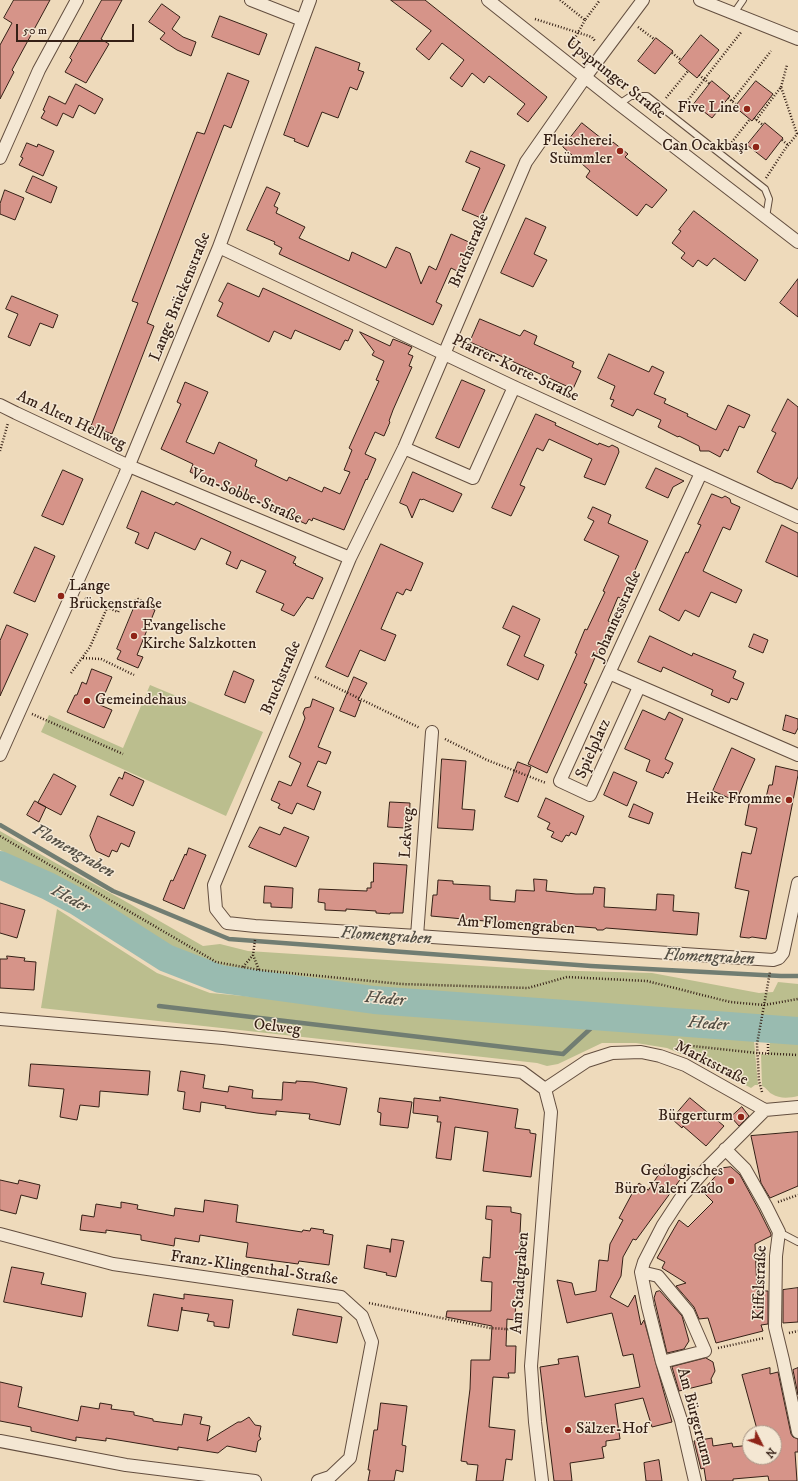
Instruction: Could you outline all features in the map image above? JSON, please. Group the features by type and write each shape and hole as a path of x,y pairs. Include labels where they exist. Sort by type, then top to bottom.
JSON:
{"street":[{"path":"0,158 39,70 77,0"},
{"path":"251,0 302,20"},
{"name":"Lange Brückenstraße","path":"0,755 129,466 219,247 310,0"},
{"name":"Upsprunger Straße","path":"488,0 586,76 619,104 798,242"},
{"name":"Bruchstraße","path":"227,923 216,909 214,885 350,558 404,448 526,162 586,76 643,0"},
{"path":"700,0 798,39"},
{"name":"Pfarrer-Korte-Straße","path":"219,247 514,387 798,517"},
{"path":"404,448 473,478 514,387"},
{"name":"Am Alten Hellweg","path":"5,408 129,466"},
{"name":"Von-Sobbe-Straße","path":"129,466 350,558"},
{"name":"Johannesstraße","path":"701,473 609,673 798,755"},
{"name":"Spielplatz","path":"609,673 560,781 590,795 639,687"},
{"name":"Lekweg","path":"417,936 432,732"},
{"name":"Am Flomengraben","path":"227,923 774,960 779,958 783,953 798,883"},
{"name":"Oelweg","path":"0,1019 223,1038 522,1072 545,1089"},
{"name":"Marktstraße","path":"545,1089 586,1061 612,1054 641,1052 675,1061 765,1110"},
{"name":"Am Stadtgraben","path":"542,1481 535,1422 531,1366 551,1112 545,1089"},
{"path":"641,1272 644,1262 663,1225 694,1181 765,1110 798,1107"},
{"name":"Kiffelstraße","path":"725,1149 745,1168 779,1232 776,1256 774,1327 783,1360 798,1432"},
{"name":"Franz-Klingenthal-Straße","path":"0,1234 113,1264 341,1297 362,1316 372,1342 350,1458 330,1477 318,1481"},
{"name":"Am Bürgerturm","path":"662,1362 705,1350 688,1312 658,1276 641,1272 662,1362 681,1420 695,1481"},
{"path":"0,1441 126,1465 255,1481"}],"lane":[{"path":"734,13 743,0"},
{"path":"619,104 631,96 647,96 765,189 769,199 766,217"},
{"path":"779,1232 798,1242"}],"path":[{"path":"560,0 585,20"},
{"path":"563,58 585,20 600,0"},
{"path":"518,24 525,15 578,32 592,37 604,53"},
{"path":"629,19 654,39"},
{"path":"674,117 742,31 749,29"},
{"path":"732,101 771,51"},
{"path":"672,53 681,60"},
{"path":"763,126 755,119 781,87 787,65"},
{"path":"660,106 688,71"},
{"path":"699,75 710,84"},
{"path":"761,186 797,133 781,87"},
{"path":"728,98 737,105"},
{"path":"722,155 750,119"},
{"path":"782,140 788,145"},
{"path":"0,451 8,425 5,408"},
{"path":"72,593 118,612 120,608 138,599 158,608"},
{"path":"71,673 90,647 107,608"},
{"path":"83,658 101,659 134,675"},
{"path":"302,671 432,732 487,760 550,784 560,781"},
{"path":"46,721 123,754"},
{"path":"0,836 216,962 259,970 395,984 528,988 567,977 647,981 730,1002 764,1005 798,999"},
{"path":"243,967 253,956 255,945"},
{"path":"253,956 259,970"},
{"path":"765,1110 760,1081 757,1044 770,971"},
{"path":"768,1043 768,1054"},
{"path":"675,1061 683,1045 768,1054 798,1055"},
{"path":"766,1206 798,1195"},
{"path":"365,1302 490,1328 534,1331"},
{"path":"705,1350 798,1331"}],"green space":[{"path":"150,685 263,732 226,816 41,732 49,715 123,748"},
{"path":"0,831 203,946 220,944 248,951 543,970 652,973 759,993 773,992 778,982 798,984 798,1021 588,1006 286,979 236,973 211,968 190,959 53,875 42,872 0,850"},
{"path":"57,909 157,973 210,993 754,1041 758,1085 751,1088 710,1066 667,1048 636,1043 602,1043 558,1064 547,1066 537,1063 41,1008"},
{"path":"770,1042 798,1042 798,1096 788,1098 778,1097 762,1086 761,1054 769,1055"}],"building":[{"path":"14,0 50,0 12,70 14,72 0,99 0,45 12,23 4,18"},
{"path":"102,0 122,0 101,39 109,44 86,83 65,72 72,60 70,58"},
{"path":"391,0 425,0 547,97 528,122 517,114 525,104 489,76 484,83 472,73 462,87 450,78 464,60 442,43 429,60 416,49 431,31"},
{"path":"162,4 180,17 172,29 183,37 196,42 191,56 177,50 160,39 165,33 149,22"},
{"path":"220,16 267,34 259,55 212,37"},
{"path":"701,35 719,50 697,78 679,63"},
{"path":"656,38 673,51 655,74 638,61"},
{"path":"316,47 360,63 358,70 364,72 357,90 350,87 338,118 322,112 308,147 294,141 295,139 284,135"},
{"path":"228,73 249,81 231,128 224,125 147,323 154,326 112,434 91,426 138,303 132,301 197,132 204,134"},
{"path":"712,81 730,96 712,118 694,104"},
{"path":"756,81 773,94 752,121 735,107"},
{"path":"76,84 103,99 95,114 79,105 73,118 63,113 57,126 41,118 45,111 43,110 49,96 65,104"},
{"path":"582,123 611,146 613,142 628,154 625,157 667,190 652,208 646,204 637,216 586,177 590,171 563,147"},
{"path":"765,123 783,138 766,160 747,145"},
{"path":"27,143 37,147 38,144 54,151 43,176 19,165 23,158 21,157"},
{"path":"471,151 505,165 481,218 462,210 480,168 466,162"},
{"path":"33,176 57,187 51,203 26,192"},
{"path":"267,187 280,193 274,206 278,208 276,213 305,227 299,238 349,261 352,252 386,268 396,247 410,253 421,284 429,266 436,270 451,234 471,243 459,272 451,268 436,302 442,305 433,325 279,254 282,248 274,244 275,242 247,230"},
{"path":"5,190 24,198 15,220 0,214 0,204"},
{"path":"694,211 758,260 745,281 714,258 707,266 698,260 693,267 681,258 685,253 672,243 681,231 679,230"},
{"path":"526,218 546,227 534,254 547,260 533,287 501,273"},
{"path":"798,279 798,317 780,303"},
{"path":"228,283 259,297 263,288 353,330 348,341 345,340 340,350 295,330 291,339 274,331 269,342 217,316 223,303 219,301"},
{"path":"12,296 58,315 53,328 40,323 30,346 8,337 18,314 6,309"},
{"path":"480,319 520,336 524,330 537,336 534,344 574,362 572,367 581,371 573,389 470,342"},
{"path":"360,332 390,346 393,339 412,347 408,354 413,356 409,366 412,367 393,410 384,436 375,432 365,454 376,459 344,530 313,518 312,521 309,519 306,524 190,472 193,464 161,449 181,404 177,402 185,382 208,392 186,442 214,454 219,442 257,460 255,466 287,481 289,477 322,492 324,487 340,494 350,472 344,470 352,450 349,448 379,381 376,380 384,361 372,355 374,352"},
{"path":"609,354 649,372 652,366 664,372 654,394 666,399 664,403 688,414 687,416 716,430 728,405 750,415 744,428 739,426 728,451 724,449 720,457 709,451 700,451 699,446 658,427 661,420 637,409 633,416 611,406 614,400 610,399 615,386 598,378"},
{"path":"462,380 485,390 459,448 436,438"},
{"path":"788,399 798,407 798,477 792,489 757,472 776,433 772,431"},
{"path":"536,414 556,423 555,425 598,445 599,443 609,447 612,445 618,448 619,452 605,485 584,477 592,459 549,439 543,451 537,448 520,485 525,487 511,516 492,508"},
{"path":"656,468 684,481 673,487 668,498 646,488"},
{"path":"63,470 83,479 63,525 42,516"},
{"path":"413,472 462,494 453,512 420,499 412,518 407,506 400,503"},
{"path":"142,491 174,505 176,502 296,557 293,563 296,564 295,565 323,578 313,599 307,597 294,616 281,610 284,604 256,592 266,571 241,560 237,569 226,564 231,552 201,538 195,550 155,532 148,549 135,543 139,533 127,528"},
{"path":"712,494 722,498 725,496 730,499 731,503 740,507 730,530 723,527 703,571 742,590 736,603 711,592 699,617 685,610 679,621 659,610 686,552 688,553 701,525 698,524"},
{"path":"593,507 611,515 608,523 648,541 622,599 618,597 608,621 614,624 600,654 597,653 584,683 587,684 547,773 528,764 577,654 575,653 585,629 587,630 605,592 603,591 619,556 584,540 594,521 588,518"},
{"path":"782,525 798,533 798,577 766,562"},
{"path":"381,544 423,563 411,591 406,589 403,595 397,592 381,629 396,635 385,661 360,650 348,677 326,667"},
{"path":"35,547 55,556 35,602 14,593"},
{"name":"Evangelische Kirche Salzkotten","path":"136,603 155,610 137,655 143,657 138,668 117,659 121,651 117,649"},
{"path":"513,606 540,619 524,656 544,665 538,680 507,665 520,636 503,628"},
{"path":"7,625 28,634 0,696 0,641"},
{"path":"754,634 768,640 763,653 749,647"},
{"path":"650,636 692,656 693,653 736,671 733,678 744,683 737,700 731,698 729,703 711,695 713,690 663,667 661,672 638,662"},
{"name":"Gemeindehaus","path":"92,669 112,677 100,705 112,710 104,728 67,712 75,695 77,695 82,682 86,684"},
{"path":"234,671 254,680 245,703 225,695"},
{"path":"354,677 367,683 358,700 361,701 355,717 340,711"},
{"path":"313,699 334,708 318,747 331,752 326,764 318,761 307,786 321,792 314,810 297,803 292,814 278,808 280,804 271,800 279,781 291,786 301,763 289,757 305,718 303,713 305,708 310,707"},
{"path":"643,710 665,720 669,712 683,719 665,759 673,763 668,774 666,772 663,778 646,771 650,760 625,749"},
{"path":"786,715 798,719 798,728 795,734 783,730"},
{"path":"732,748 755,759 736,801 713,791"},
{"path":"442,759 466,761 462,809 475,810 473,830 438,828"},
{"path":"518,762 531,767 518,802 505,797"},
{"path":"776,766 798,771 798,775 766,939 740,937 749,891 735,888 742,852 751,854 757,828 745,825 750,799 765,802 769,785 772,785"},
{"path":"125,772 144,781 133,806 110,795 119,777 122,779"},
{"path":"614,772 637,782 627,806 604,795"},
{"path":"54,774 76,786 61,815 38,803"},
{"path":"546,798 584,816 576,835 571,832 569,836 566,835 562,842 551,837 554,832 547,829 550,823 538,817"},
{"path":"35,801 46,807 39,822 27,815"},
{"path":"390,802 410,803 409,825 406,824 405,828 388,827"},
{"path":"634,804 653,813 649,824 629,817"},
{"path":"98,816 135,832 129,847 121,843 117,852 112,850 109,857 96,851 90,836"},
{"path":"260,827 280,835 284,827 309,837 296,867 249,847"},
{"path":"189,848 206,855 184,909 163,900 171,880 173,881"},
{"path":"374,863 407,865 403,913 390,914 376,913 376,911 346,909 346,911 325,910 325,903 318,902 319,889 367,891 367,888 371,888 371,882 373,882"},
{"path":"534,879 547,880 546,891 593,894 594,887 605,888 604,907 656,910 657,894 674,895 673,911 699,913 697,935 606,928 603,930 597,930 596,928 534,923 521,924 431,916 433,895 437,895 438,880 453,881 453,884 490,886 490,900 515,902 516,890 534,891"},
{"path":"265,886 293,888 292,908 271,907 271,903 264,903"},
{"path":"0,903 25,910 17,938 0,933"},
{"path":"7,956 25,958 24,961 36,962 34,990 0,988 0,959 7,959"},
{"path":"31,1064 150,1071 148,1095 100,1091 99,1107 80,1105 77,1120 60,1117 64,1089 29,1086"},
{"path":"181,1071 205,1075 203,1088 228,1092 229,1086 253,1090 252,1098 282,1100 283,1082 313,1082 347,1088 340,1125 309,1119 310,1114 276,1111 276,1115 257,1113 225,1108 226,1106 201,1102 200,1112 183,1109 185,1092 178,1091"},
{"path":"440,1097 518,1109 515,1128 530,1130 530,1133 536,1134 531,1177 483,1171 488,1132 455,1127 451,1160 436,1158 441,1122 437,1122 438,1116 413,1113 414,1098 440,1101"},
{"path":"380,1098 412,1102 408,1128 380,1125 381,1113 378,1112"},
{"path":"690,1098 724,1126 706,1146 683,1126 682,1128 672,1119"},
{"name":"Bürgerturm","path":"742,1107 749,1116 739,1126 731,1117"},
{"path":"798,1132 798,1186 770,1198 761,1183 751,1136"},
{"path":"666,1164 681,1175 679,1178 682,1177 636,1240 633,1239 623,1257 621,1276 610,1297 628,1307 635,1295 641,1325 644,1320 672,1422 652,1427 643,1398 615,1404 620,1439 606,1441 606,1446 602,1447 604,1458 570,1463 572,1481 554,1481 540,1367 559,1364 558,1359 578,1356 585,1397 640,1387 633,1354 623,1356 612,1313 567,1323 557,1280 572,1283 575,1295 596,1291 599,1260 608,1261 610,1244 623,1220 619,1218 634,1190 639,1183 648,1190"},
{"path":"731,1167 740,1175 771,1234 771,1236 755,1244 757,1290 768,1291 768,1324 761,1325 763,1331 716,1343 708,1318 699,1319 694,1307 676,1286 686,1283 662,1268 665,1262 657,1258 679,1220 688,1227 713,1202 702,1191 723,1168"},
{"path":"0,1180 18,1184 19,1180 40,1185 37,1199 21,1195 16,1214 0,1210"},
{"path":"205,1200 238,1205 236,1222 302,1232 303,1230 310,1231 311,1228 324,1230 323,1233 333,1235 329,1265 299,1261 298,1264 246,1257 248,1243 200,1235 199,1242 175,1238 174,1246 141,1240 141,1235 106,1230 106,1233 80,1230 82,1215 94,1217 96,1204 121,1208 121,1202 138,1205 137,1209 174,1216 175,1208 203,1212"},
{"path":"487,1206 511,1207 511,1212 521,1214 518,1294 516,1294 515,1320 507,1319 506,1346 516,1346 515,1373 508,1373 509,1378 493,1377 489,1427 515,1430 512,1460 506,1459 503,1481 476,1481 478,1465 467,1464 467,1462 461,1461 470,1389 471,1360 490,1360 492,1326 446,1317 447,1311 491,1311 492,1282 481,1281 483,1257 490,1258 492,1220 486,1219"},
{"path":"392,1239 404,1241 396,1277 386,1275 387,1273 364,1268 367,1245 390,1249 390,1252"},
{"path":"12,1267 44,1273 41,1284 86,1293 82,1317 4,1302"},
{"path":"798,1288 798,1322 783,1323 783,1290"},
{"path":"660,1291 682,1316 689,1341 684,1349 667,1353 654,1298 656,1292"},
{"path":"154,1294 184,1299 184,1294 233,1300 229,1328 214,1326 214,1322 207,1321 209,1314 182,1310 182,1307 178,1331 148,1326"},
{"path":"298,1309 342,1317 337,1343 293,1335"},
{"path":"706,1358 713,1362 715,1371 711,1379 712,1383 679,1391 672,1367"},
{"path":"770,1368 770,1374 778,1372 791,1434 793,1437 798,1439 798,1452 795,1452 797,1481 769,1481 768,1476 733,1479 733,1481 706,1481 704,1468 701,1469 694,1441 712,1438 713,1446 732,1443 733,1447 742,1446 742,1465 782,1465 782,1425 756,1425 742,1375"},
{"path":"798,1368 798,1395 793,1370"},
{"path":"0,1382 22,1387 18,1407 78,1421 81,1406 99,1409 100,1403 112,1405 111,1409 134,1412 134,1415 153,1419 153,1421 182,1425 184,1414 202,1417 200,1424 210,1426 207,1441 249,1417 255,1425 261,1426 259,1436 261,1439 258,1441 256,1452 227,1446 218,1453 178,1447 178,1450 106,1438 106,1441 76,1437 76,1441 31,1431 31,1427 0,1421"},
{"path":"381,1403 407,1406 402,1445 406,1446 403,1472 396,1470 394,1481 368,1481 370,1470 368,1470 374,1430 377,1430"},
{"path":"659,1460 662,1481 646,1481 644,1463"}],"waterway":[{"name":"Flomengraben","path":"0,825 113,891 229,939 591,966 798,976"},
{"name":"Heder","path":"0,865 48,886 78,902 166,958 220,979 374,1000 798,1031"},
{"path":"159,1006 563,1054 603,1017"}],"place":[{"name":"Five Line","path":"747,109"},
{"name":"Can Ocakbaşı","path":"756,147"},
{"name":"Fleischerei Stümmler","path":"620,151"},
{"name":"Lange Brückenstraße","path":"61,596"},
{"name":"Evangelische Kirche Salzkotten","path":"134,636"},
{"name":"Gemeindehaus","path":"87,701"},
{"name":"Heike Fromme","path":"789,800"},
{"name":"Bürgerturm","path":"741,1117"},
{"name":"Geologisches Büro Valeri Zado","path":"731,1181"},
{"name":"Sälzer-Hof","path":"568,1430"}]}
